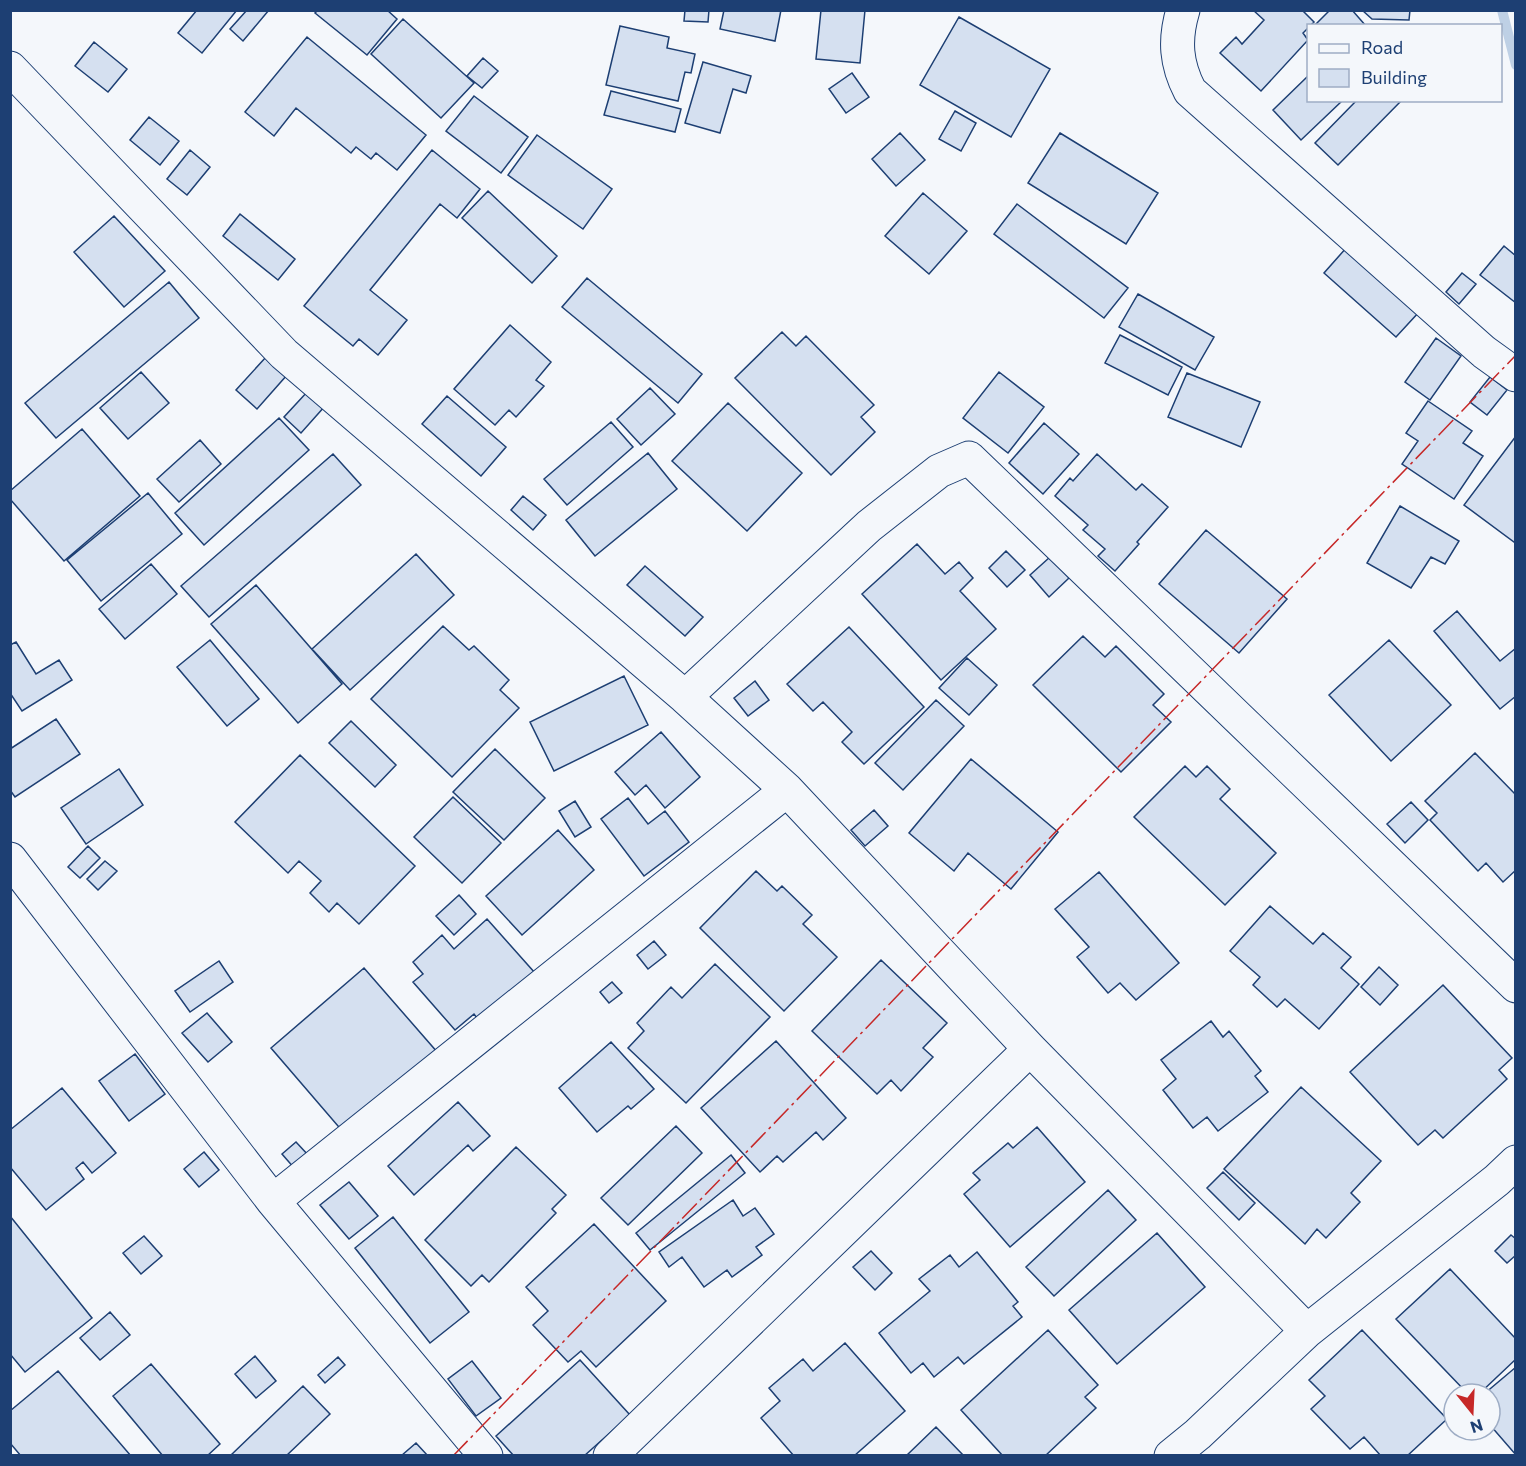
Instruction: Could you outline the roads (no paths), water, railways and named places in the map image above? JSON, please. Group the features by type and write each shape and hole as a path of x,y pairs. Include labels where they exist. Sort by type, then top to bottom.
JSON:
{"street":[{"path":"1183,10 1177,29 1179,71 1190,91 1484,352 1515,375"},
{"path":"10,69 284,354 685,697 787,790 1030,1049 1307,1331"},
{"path":"685,697 870,526 939,471 969,458 1515,986"},
{"path":"273,1201 787,790"},
{"path":"10,859 273,1201 486,1455"},
{"path":"609,1455 1030,1049"},
{"path":"1171,1455 1207,1445 1307,1331 1509,1181"}],"waterway":[{"path":"1502,10 1516,65"}]}
